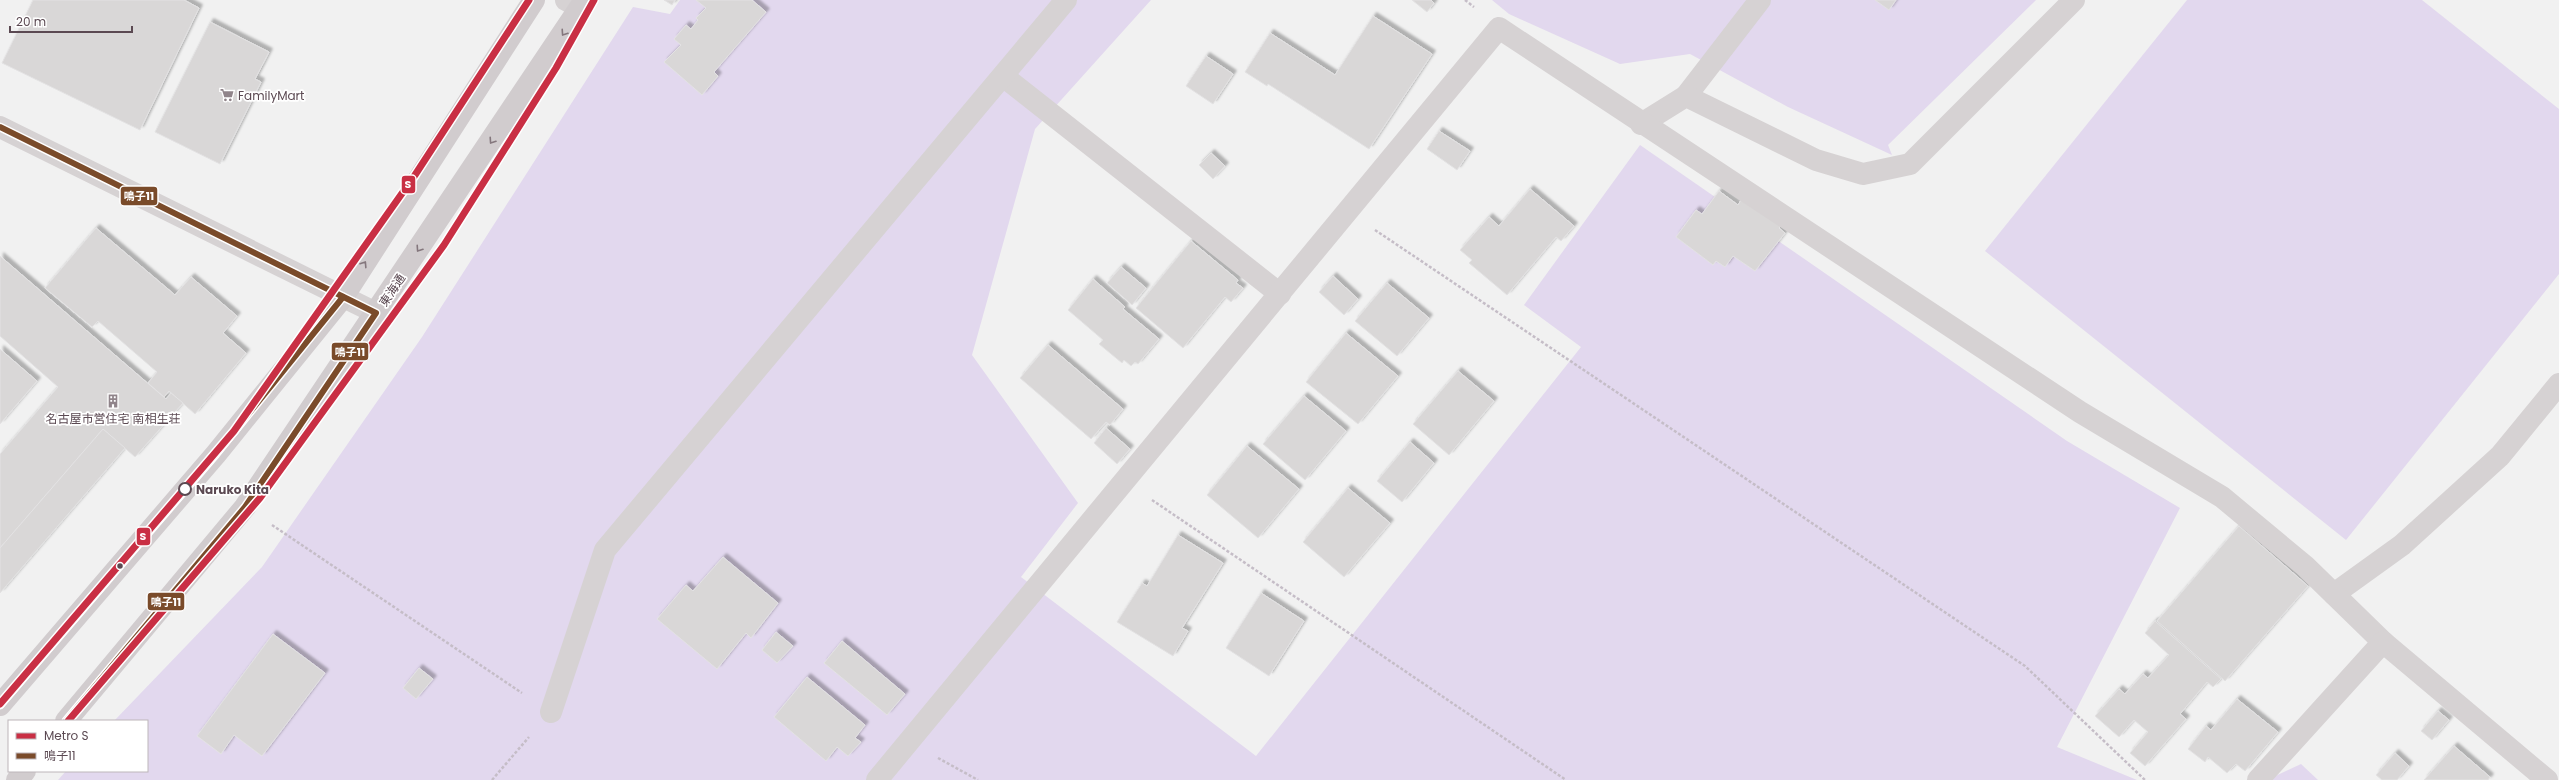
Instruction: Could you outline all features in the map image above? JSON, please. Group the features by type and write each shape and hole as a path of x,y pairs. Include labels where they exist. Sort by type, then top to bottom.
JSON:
{"main road":[{"path":"0,705 216,454 343,297 534,0"},
{"name":"東海通","path":"67,720 245,507 376,313 577,3"},
{"path":"17,780 24,772"}],"street":[{"path":"551,712 605,550 1066,0"},
{"path":"1641,124 1686,96 1760,0"},
{"path":"1686,96 1822,162 1863,174 1910,164 2074,0"},
{"path":"877,780 1499,28 1641,124 2080,412 2222,497 2305,566 2383,642 2547,780"},
{"path":"1003,76 1280,294"},
{"path":"0,127 376,313"},
{"path":"2334,594 2402,545 2500,456 2559,384"},
{"path":"2258,780 2383,642"}],"path":[{"path":"1348,212 2025,666 2145,780"},
{"path":"1124,481 1566,780"},
{"path":"245,507 551,712 492,780"},
{"path":"908,742 978,780"}],"shaded area":[{"path":"680,0 1151,0 1035,129 972,355 1078,503 1021,577 1256,756 1581,347 1524,305 1640,145 2067,441 2180,508 2057,747 2137,780 58,780 65,772 148,772 148,720 115,720 262,567 422,337 633,7 670,14"},
{"path":"1492,0 2036,0 1888,145 1892,155 1788,107 1690,54 1620,64 1509,14"},
{"path":"2187,0 2422,0 2559,109 2559,274 2346,540 1985,251"},
{"path":"2301,764 2318,780 2267,780"}],"building":[{"path":"33,0 184,0 199,8 140,130 2,63"},
{"path":"664,0 675,0 672,5"},
{"path":"696,0 752,0 766,12 714,72 718,76 702,95 664,62 681,45 674,39 686,25 691,29 698,20 696,18 706,8"},
{"path":"1412,0 1431,0 1434,3 1427,12"},
{"path":"1875,0 1896,0 1889,10"},
{"path":"1373,16 1432,54 1369,149 1268,84 1267,86 1245,72 1270,33 1335,75"},
{"path":"210,22 269,52 255,79 261,82 220,164 155,132"},
{"path":"1206,56 1233,74 1213,104 1186,86"},
{"path":"1439,131 1470,151 1457,170 1427,149"},
{"path":"1211,153 1225,166 1213,179 1199,165"},
{"path":"1530,189 1574,226 1561,241 1556,237 1507,295 1469,263 1472,260 1460,250 1489,217 1499,226"},
{"path":"1719,191 1738,205 1741,200 1781,226 1779,228 1785,233 1755,271 1733,256 1725,267 1716,261 1713,265 1676,237 1696,210 1702,214"},
{"path":"96,228 175,295 191,277 237,316 223,333 246,353 195,414 169,391 164,397 148,383 157,372 98,321 92,327 45,288"},
{"path":"1191,241 1238,280 1236,283 1243,288 1231,302 1225,297 1183,348 1136,308"},
{"name":"名古屋市営住宅 南相生荘","path":"0,256 166,399 171,393 183,403 135,457 103,429 0,548 0,454 58,387 0,336"},
{"path":"1121,267 1146,288 1132,305 1107,283"},
{"path":"1333,276 1358,299 1344,315 1319,292"},
{"path":"1093,279 1125,307 1123,309 1159,339 1138,364 1135,362 1131,366 1124,360 1122,363 1099,344 1103,340 1068,310"},
{"path":"1387,283 1429,318 1397,356 1355,321"},
{"path":"1346,333 1398,376 1358,424 1306,382"},
{"path":"1048,345 1123,409 1110,425 1106,422 1091,439 1020,378"},
{"path":"0,349 37,381 0,424"},
{"path":"1458,371 1494,401 1449,455 1413,424"},
{"path":"1304,396 1346,431 1305,480 1263,444"},
{"path":"1106,428 1130,449 1117,464 1094,443"},
{"path":"103,429 125,448 0,593 0,548"},
{"path":"1410,442 1434,463 1402,502 1377,481"},
{"path":"1247,446 1299,489 1258,538 1207,495"},
{"path":"1348,488 1390,523 1344,577 1303,542"},
{"path":"2239,526 2308,586 2225,681 2157,621"},
{"path":"1178,535 1223,563 1182,628 1188,631 1173,656 1117,622 1142,583 1147,586"},
{"path":"723,557 778,603 751,638 746,633 717,669 657,619 686,585 693,591"},
{"path":"1261,593 1304,621 1269,676 1226,648"},
{"path":"2155,621 2221,679 2213,687 2207,682 2180,714 2186,719 2145,766 2130,753 2148,732 2134,720 2119,737 2095,716 2119,689 2125,694 2143,674 2148,678 2169,655 2145,633"},
{"path":"776,632 793,646 777,663 762,650"},
{"path":"273,634 325,673 262,756 234,735 221,754 197,736"},
{"path":"842,641 905,694 887,715 824,663"},
{"path":"419,668 433,679 416,699 403,688"},
{"path":"807,677 865,725 855,738 861,742 848,756 837,747 826,761 774,717"},
{"path":"2237,699 2278,732 2245,771 2236,764 2227,773 2208,757 2205,762 2188,749 2206,726 2211,730"},
{"path":"2438,711 2449,720 2432,740 2421,731"},
{"path":"2454,746 2490,777 2488,780 2424,780"},
{"path":"2395,753 2409,766 2397,780 2382,780 2376,775"}],"metro line":[{"name":"S","path":"0,704 234,431 415,175 529,0"},
{"name":"S","path":"69,720 260,498 444,245 556,68 594,0"}],"transit line":[{"name":"鳴子11","path":"0,127 376,313 245,507 67,720"},
{"name":"鳴子11","path":"0,705 216,454 343,297"}],"place":[{"name":"FamilyMart","path":"227,95"},
{"name":"名古屋市営住宅 南相生荘","path":"113,401"},
{"name":"Naruko Kita","path":"185,489"}]}
